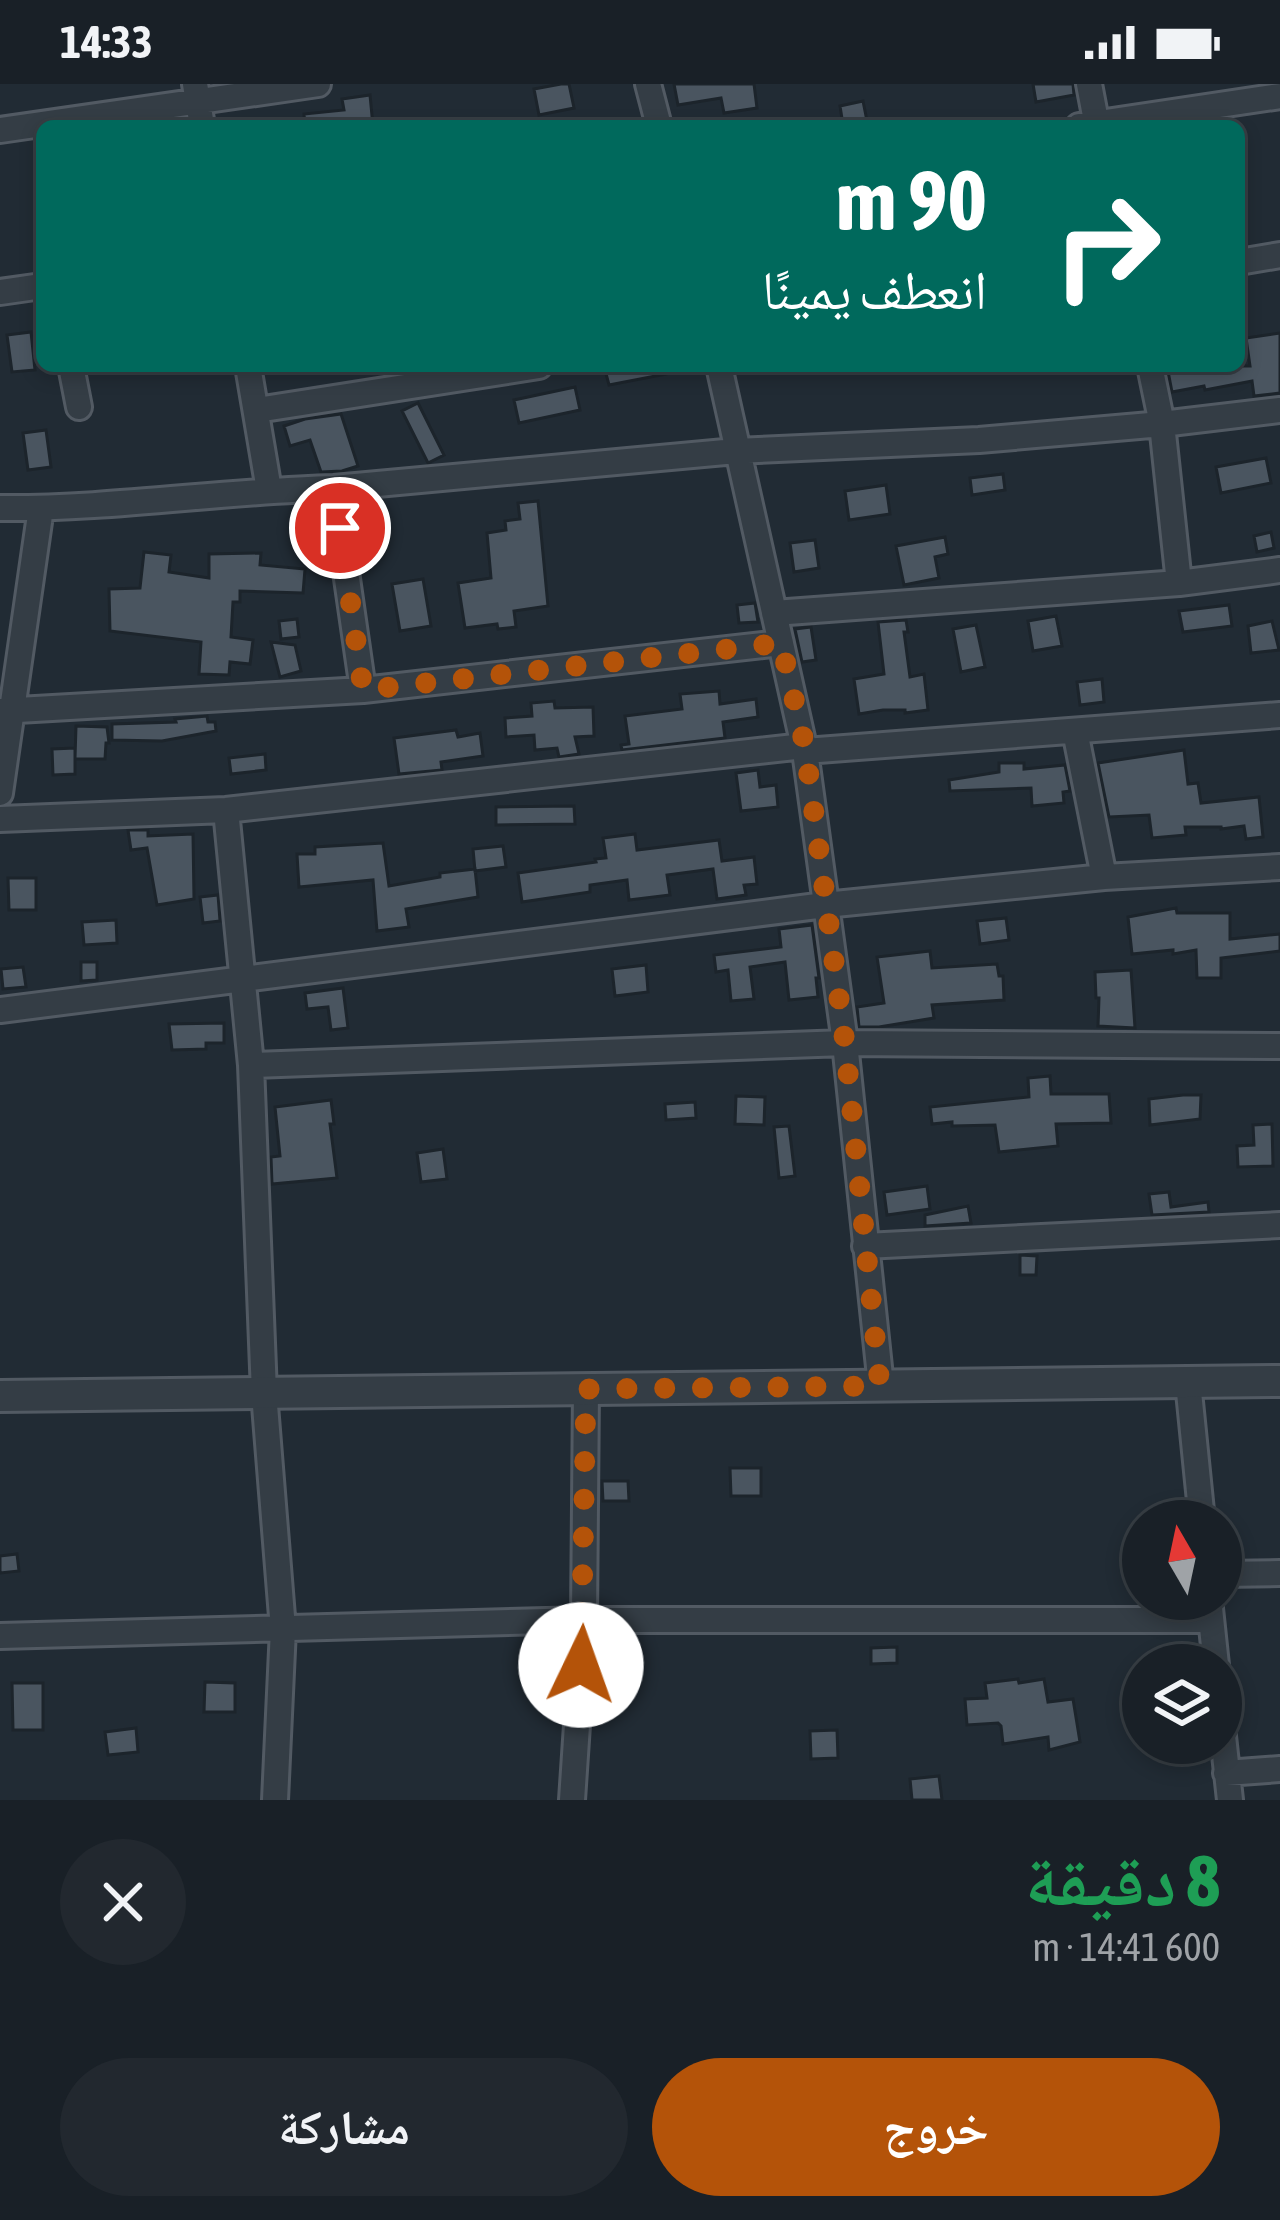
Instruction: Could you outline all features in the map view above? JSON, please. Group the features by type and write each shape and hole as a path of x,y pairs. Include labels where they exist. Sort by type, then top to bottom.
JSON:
{"street":[{"path":"76,120 319,84"},
{"path":"648,84 657,120"},
{"path":"1089,84 1091,120"},
{"path":"1125,120 1280,97"},
{"path":"0,130 36,125"},
{"path":"1245,261 1280,255"},
{"path":"0,292 36,287"},
{"path":"72,372 79,407"},
{"path":"249,372 269,490"},
{"path":"257,410 501,372"},
{"path":"720,372 805,748 845,1043 880,1386"},
{"path":"1151,372 1162,424 1179,583"},
{"path":"0,508 334,488 736,451 979,440 1280,410"},
{"path":"334,488 363,690"},
{"path":"0,794 5,711 41,508"},
{"path":"774,614 1179,583 1280,570"},
{"path":"5,711 363,690 781,643"},
{"path":"0,819 226,810 805,748 1280,715"},
{"path":"1075,731 1104,877"},
{"path":"226,810 251,1065 264,1393 283,1629 274,1800"},
{"path":"0,1010 825,905 1104,877 1280,867"},
{"path":"251,1065 845,1043 1280,1046"},
{"path":"865,1246 1280,1225"},
{"path":"0,1396 1280,1381"},
{"path":"1188,1382 1200,1500"},
{"path":"572,1800 584,1620 586,1389"},
{"path":"1242,1574 1280,1573"},
{"path":"0,1636 1122,1611"},
{"path":"1225,1764 1230,1800"},
{"path":"1226,1773 1280,1769"}],"building":[{"path":"569,84 574,108 539,115 534,89"},
{"path":"674,84 754,84 757,108 724,113 721,98 678,105"},
{"path":"1033,84 1073,84 1074,95 1036,102"},
{"path":"370,95 372,120 304,120 304,114 344,110 342,99"},
{"path":"863,101 867,120 842,120 840,106"},
{"path":"31,332 35,370 12,372 7,335"},
{"path":"1280,333 1280,393 1254,396 1252,381 1172,392 1168,372 1245,372 1245,366 1250,366 1246,338"},
{"path":"606,372 666,372 666,374 609,385"},
{"path":"575,387 580,410 519,423 514,400"},
{"path":"418,403 444,455 428,463 402,411"},
{"path":"341,414 358,466 321,472 310,440 290,446 284,426"},
{"path":"46,430 51,467 28,470 23,433"},
{"path":"1266,458 1271,483 1221,493 1216,467"},
{"path":"1003,474 1005,490 972,495 970,478"},
{"path":"886,485 890,514 849,520 845,491"},
{"path":"538,501 548,606 514,611 516,627 465,628 458,583 491,578 487,533 506,530 505,521 520,519 518,503"},
{"path":"1271,532 1274,548 1257,552 1254,536"},
{"path":"945,537 948,554 935,557 939,578 904,585 896,546"},
{"path":"815,540 819,568 794,572 790,543"},
{"path":"144,552 171,555 169,572 209,578 209,554 261,553 260,565 305,569 303,593 240,591 240,602 233,602 231,637 253,640 250,664 230,662 229,675 199,674 201,642 110,631 109,589 140,588"},
{"path":"423,579 431,626 400,631 392,584"},
{"path":"755,603 758,622 739,623 737,605"},
{"path":"1229,605 1232,626 1183,632 1179,611"},
{"path":"1056,616 1062,646 1033,651 1028,621"},
{"path":"297,619 299,637 281,639 279,621"},
{"path":"906,620 910,677 924,674 928,710 859,714 854,679 884,674 878,622"},
{"path":"1272,621 1279,650 1251,653 1248,626"},
{"path":"976,625 985,667 961,672 953,629"},
{"path":"811,627 816,660 802,662 795,629"},
{"path":"271,642 295,645 301,671 280,677"},
{"path":"1102,679 1104,702 1080,705 1077,682"},
{"path":"719,691 720,704 756,699 758,717 723,722 725,738 622,750 621,745 629,744 625,716 682,709 680,694"},
{"path":"554,701 555,708 593,707 594,736 575,737 579,754 559,757 557,748 535,750 534,735 506,737 505,718 532,716 531,703"},
{"path":"207,716 208,722 215,722 216,731 162,741 112,740 112,724"},
{"path":"76,726 107,727 105,759 75,759 75,774 53,775 52,749 75,748 75,758"},
{"path":"456,730 458,737 480,733 483,756 441,762 442,770 399,774 394,738"},
{"path":"1184,750 1188,784 1198,783 1201,803 1259,797 1263,837 1246,839 1244,826 1185,827 1186,835 1152,838 1149,815 1109,817 1098,763"},
{"path":"265,754 266,770 231,774 229,758"},
{"path":"999,763 1024,763 1024,769 1065,765 1070,791 1063,792 1064,803 1032,806 1031,788 950,791 949,780 999,772"},
{"path":"758,770 760,787 776,785 778,807 741,811 736,773"},
{"path":"574,806 575,824 496,825 496,807"},
{"path":"128,830 148,830 148,836 193,834 194,899 157,905 147,848 131,850"},
{"path":"635,834 637,850 719,840 722,861 754,857 757,884 744,885 746,895 717,899 713,869 667,875 670,895 629,900 627,880 590,885 590,892 522,902 518,873 596,862 606,858 603,838"},
{"path":"383,843 389,886 475,869 478,897 406,909 409,927 377,931 373,880 299,887 297,854 315,854 315,847"},
{"path":"503,846 506,867 475,871 473,849"},
{"path":"8,878 36,878 36,910 9,910"},
{"path":"218,895 220,921 203,923 200,897"},
{"path":"1176,908 1177,913 1230,913 1230,939 1280,934 1280,951 1221,958 1221,978 1197,978 1196,950 1132,954 1128,917"},
{"path":"1006,918 1009,940 980,944 977,921"},
{"path":"116,920 117,943 84,945 82,922"},
{"path":"812,925 818,997 789,1000 785,962 750,967 754,999 731,1001 728,970 716,972 714,955 781,947 779,929"},
{"path":"930,951 932,968 997,964 1004,1000 932,1005 934,1018 859,1027 857,1007 884,1003 877,957"},
{"path":"81,962 97,962 97,980 81,981"},
{"path":"646,965 648,992 615,996 612,969"},
{"path":"23,967 26,987 3,989 1,969"},
{"path":"1131,970 1135,1028 1098,1026 1095,972"},
{"path":"343,988 348,1028 331,1030 328,1007 307,1009 305,993"},
{"path":"224,1023 224,1043 172,1050 169,1024"},
{"path":"1050,1076 1051,1094 1109,1094 1111,1123 1056,1124 1058,1146 999,1152 995,1125 932,1124 930,1107 1029,1097 1028,1078"},
{"path":"1201,1095 1200,1119 1150,1125 1149,1099"},
{"path":"736,1096 765,1097 764,1125 735,1124"},
{"path":"331,1100 337,1178 272,1184 271,1157 280,1156 275,1107"},
{"path":"695,1102 696,1118 666,1120 665,1104"},
{"path":"1272,1124 1273,1166 1238,1167 1237,1146 1254,1145 1253,1125"},
{"path":"789,1126 795,1176 779,1178 774,1127"},
{"path":"443,1149 447,1179 421,1182 417,1153"},
{"path":"927,1186 930,1209 887,1215 884,1192"},
{"path":"1169,1192 1171,1207 1208,1202 1209,1212 1152,1215 1149,1194"},
{"path":"968,1206 971,1223 925,1226 925,1215"},
{"path":"1020,1255 1037,1256 1036,1275 1020,1275"},
{"path":"730,1468 761,1468 761,1496 731,1496"},
{"path":"602,1481 628,1481 629,1501 603,1501"},
{"path":"17,1554 19,1571 0,1573 0,1556"},
{"path":"897,1647 897,1663 871,1664 871,1648"},
{"path":"1018,1679 1019,1683 1044,1679 1048,1702 1073,1699 1080,1742 1049,1750 1048,1737 1003,1744 998,1723 967,1725 965,1699 987,1698 985,1683"},
{"path":"205,1682 235,1683 235,1712 204,1712"},
{"path":"12,1683 43,1683 43,1730 13,1730"},
{"path":"136,1728 138,1752 108,1755 105,1732"},
{"path":"837,1730 838,1758 811,1759 810,1731"},
{"path":"939,1776 942,1800 912,1800 910,1779"}],"route":[{"path":"340,528 363,690 781,643 805,746 845,1043 880,1386 586,1389 581,1665"}]}
